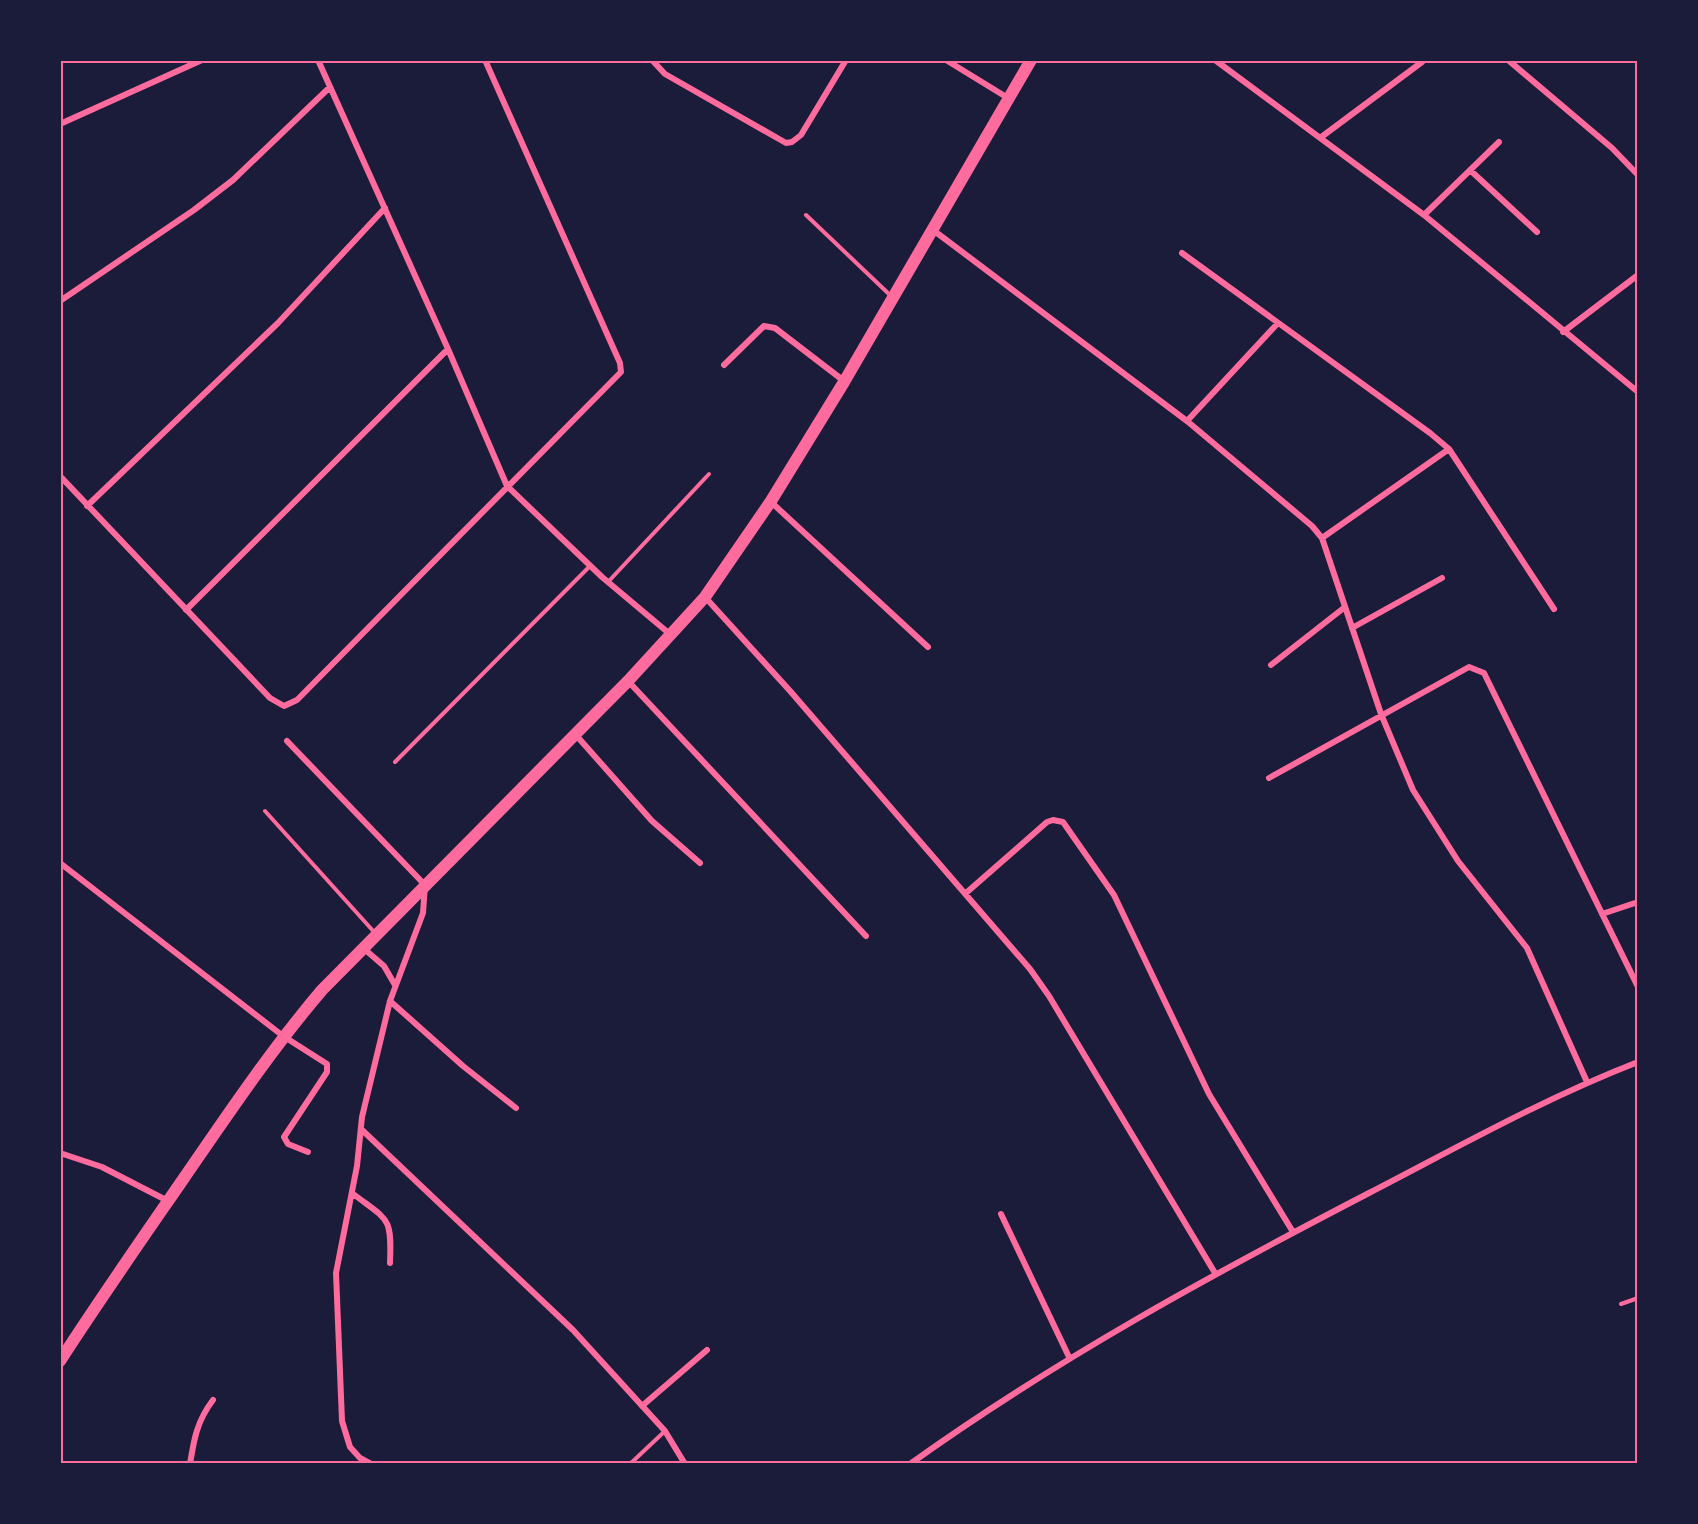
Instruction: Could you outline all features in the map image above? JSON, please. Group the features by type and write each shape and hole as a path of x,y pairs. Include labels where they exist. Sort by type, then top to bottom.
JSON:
{"main road":[{"path":"60,1361 283,1036 362,947 628,681 705,597 771,501 844,382 1009,99 1027,61"}],"street":[{"path":"60,124 202,60"},
{"path":"318,60 507,486 590,566 672,635"},
{"path":"60,476 270,698 284,706 297,700 621,372 620,363 485,60"},
{"path":"652,60 665,74 786,142 792,142 801,135 846,60"},
{"path":"946,60 1009,99"},
{"path":"1215,60 1424,215 1638,392"},
{"path":"1508,60 1612,148 1638,175"},
{"path":"1320,138 1422,62"},
{"path":"60,301 194,210 233,180 330,87"},
{"path":"1424,215 1499,142"},
{"path":"1470,170 1537,232"},
{"path":"87,506 278,323 385,208"},
{"path":"933,230 1187,421 1312,526 1322,538 1381,714 1413,790 1458,861 1527,948 1587,1082"},
{"path":"1182,253 1449,449 1554,609"},
{"path":"1563,332 1638,274"},
{"path":"1187,421 1277,324"},
{"path":"724,365 764,326 775,328 844,382"},
{"path":"186,610 448,349"},
{"path":"1322,538 1449,449"},
{"path":"771,501 928,647"},
{"path":"1352,628 1442,578"},
{"path":"705,597 966,893 1049,996 1215,1274"},
{"path":"1271,665 1345,607"},
{"path":"1269,778 1469,667 1484,673 1492,684 1638,987"},
{"path":"628,681 866,936"},
{"path":"574,733 652,821 700,863"},
{"path":"288,741 425,885 423,913 409,957 390,1001 361,1130 352,1193 336,1273 342,1421 350,1447 360,1458 371,1464"},
{"path":"966,893 1047,822 1063,822 1114,895 1209,1094 1293,1232"},
{"path":"60,863 283,1036 327,1064 327,1072 284,1137 288,1144 308,1152"},
{"path":"1602,914 1638,902"},
{"path":"362,947 384,966 396,985"},
{"path":"390,1001 463,1066 516,1108"},
{"path":"910,1464 1069,1357 1215,1274 1587,1082 1638,1062"},
{"path":"361,1130 573,1330 665,1431 685,1464"},
{"path":"60,1153 102,1167 168,1201"},
{"path":"352,1193 387,1221 392,1231 390,1263"},
{"path":"1001,1214 1069,1357"},
{"path":"642,1406 707,1350"},
{"path":"190,1464 194,1435 201,1416 213,1400"}],"lane":[{"path":"806,214 893,297"},
{"path":"608,582 709,474"},
{"path":"394,762 590,566"},
{"path":"265,811 376,933"},
{"path":"1621,1304 1638,1298"},
{"path":"630,1464 665,1431"}]}
